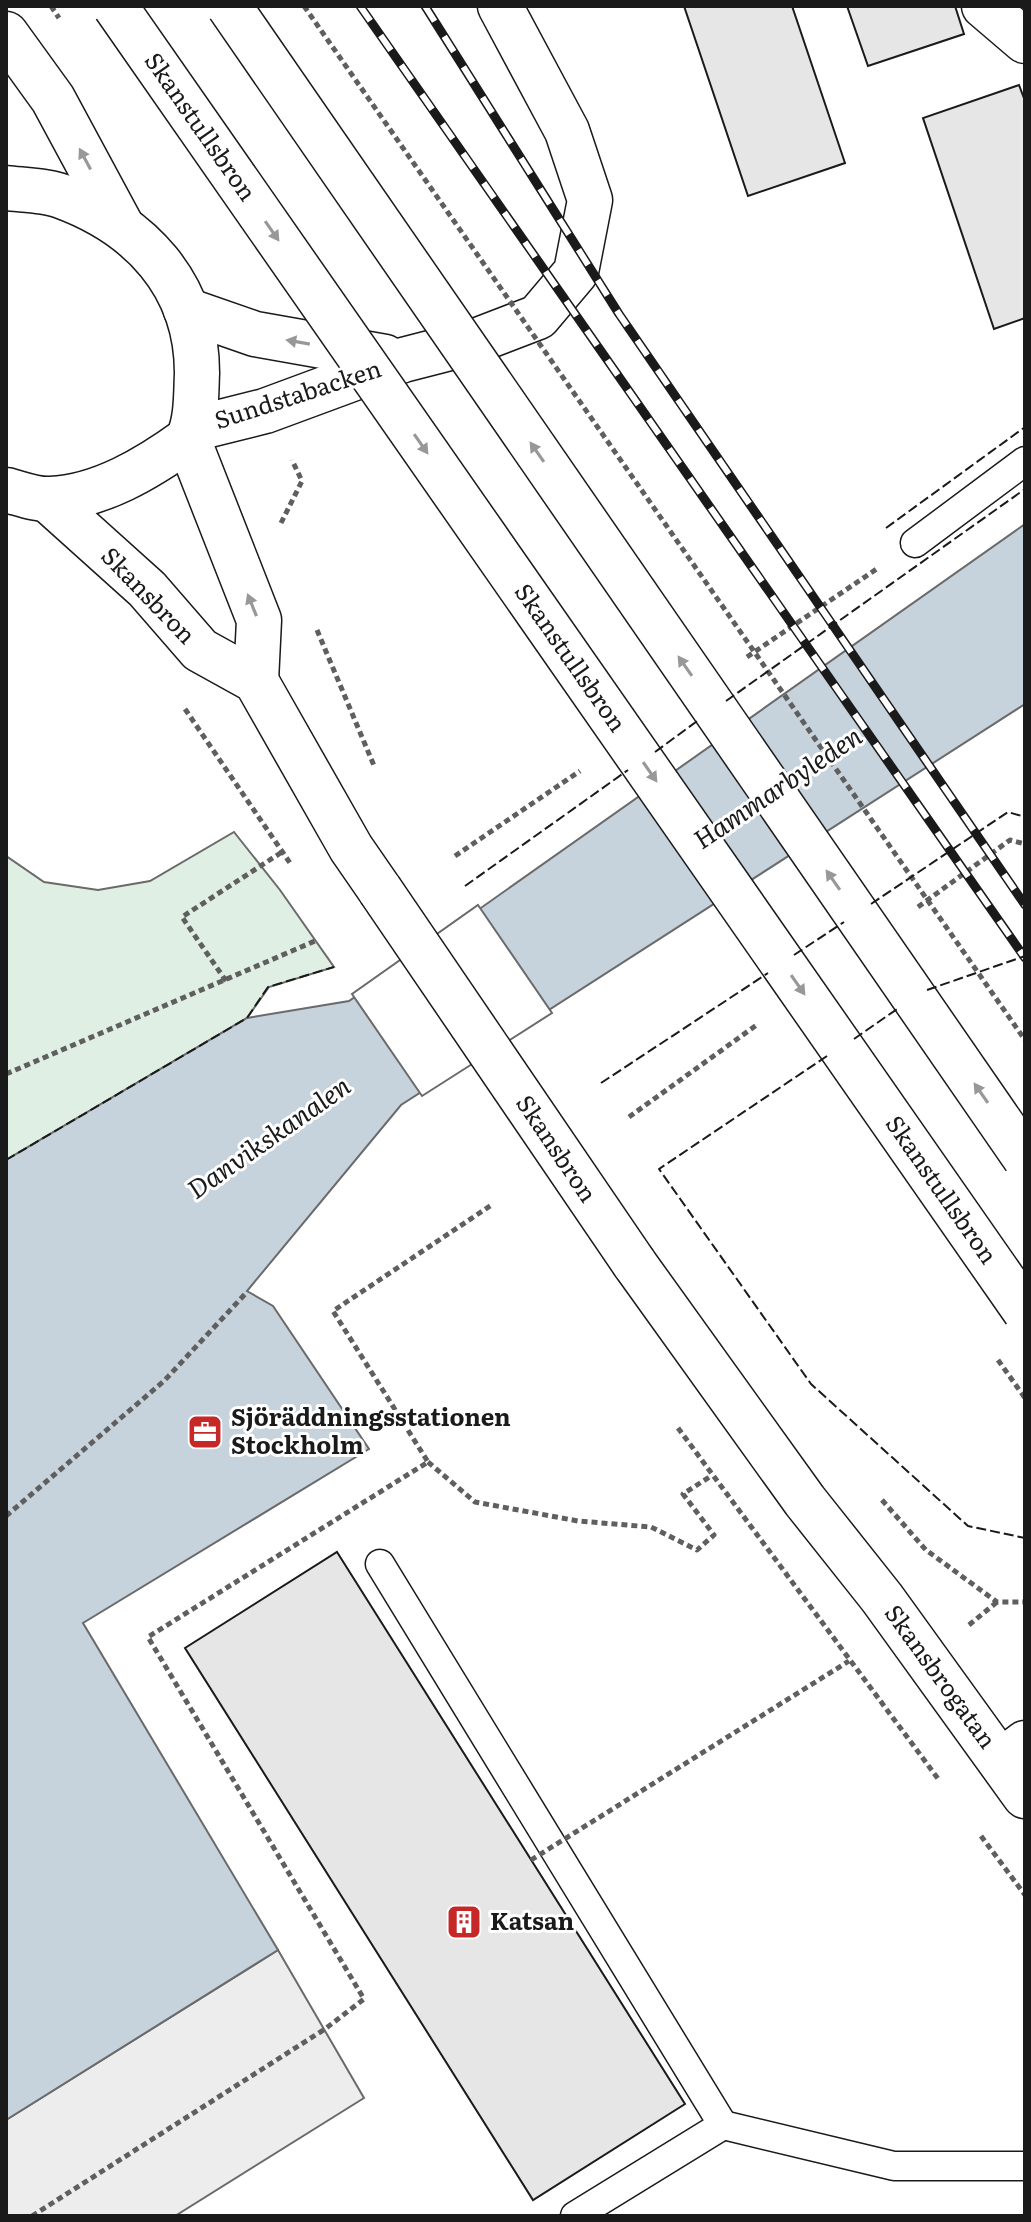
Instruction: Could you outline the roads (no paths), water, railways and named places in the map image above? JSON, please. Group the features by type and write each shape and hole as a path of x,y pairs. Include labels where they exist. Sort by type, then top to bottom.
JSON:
{"main road":[{"name":"Skanstullsbron","path":"115,6 1025,1311"},
{"path":"229,6 1025,1158"},
{"name":"Sundstabacken","path":"190,434 265,411 403,360 473,342 538,317 576,272 590,200 567,131 500,6"},
{"path":"984,6 1025,41"},
{"path":"6,34 53,99 122,227"},
{"path":"6,188 59,195 122,227 161,260 186,310 197,353 190,434 259,620 256,681"},
{"name":"Sundstabacken","path":"186,310 255,334 403,360"},
{"path":"6,490 48,500 104,487 152,465 190,434"},
{"name":"Skansbron","path":"48,500 147,589 200,650 256,681 351,848 634,1263 805,1501 882,1598"},
{"name":"Skansbrogatan","path":"882,1598 1017,1766"}],"lane":[{"path":"915,543 1025,461"},
{"path":"380,1564 723,2125"},
{"path":"575,2216 723,2125 894,2166 1025,2166"}],"water":[{"path":"1025,524 1025,704 401,1105 247,1291 273,1306 369,1449 83,1623 278,1950 6,2120 6,1160 247,1018 349,1001"}],"railway":[{"path":"360,6 1025,958"},
{"path":"425,6 619,314 1025,905"}],"place":[{"name":"Sjöräddningsstationen Stockholm","path":"205,1432"},
{"name":"Katsan","path":"464,1922"}],"water label":[{"name":"Hammarbyleden","path":"778,788"},
{"name":"Danvikskanalen","path":"269,1138"}]}
